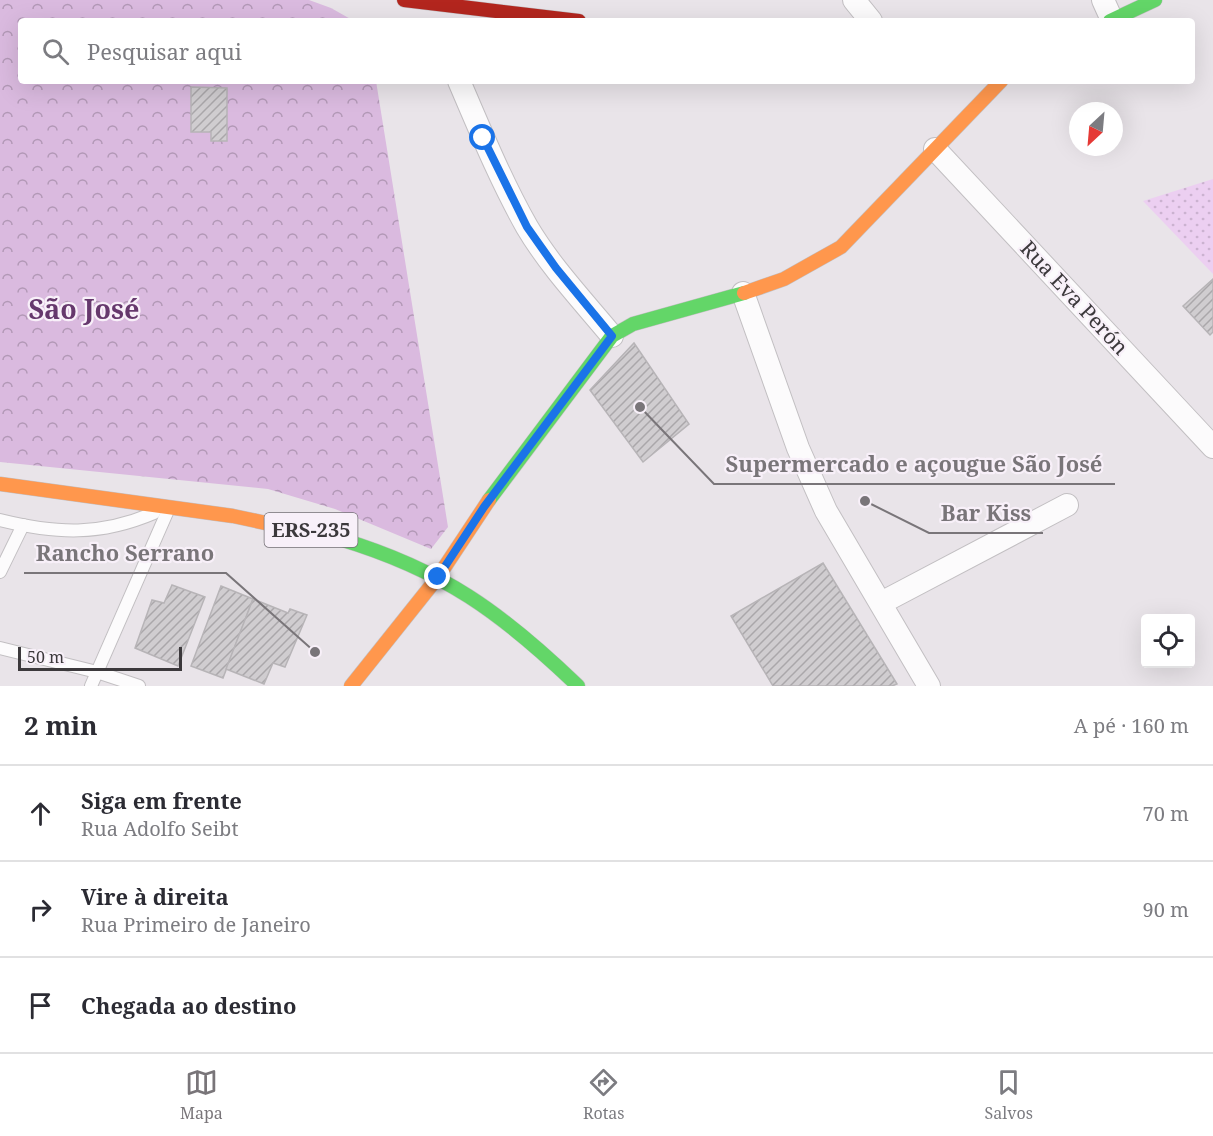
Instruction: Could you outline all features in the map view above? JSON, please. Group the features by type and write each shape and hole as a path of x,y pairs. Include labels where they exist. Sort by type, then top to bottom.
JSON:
{"street":[{"path":"404,0 430,13 542,9 570,18"},
{"path":"855,0 869,18"},
{"path":"1103,0 1110,18"},
{"path":"1117,18 1155,0"},
{"path":"460,84 483,138 527,227 556,268 612,336"},
{"path":"351,686 438,577 484,507 612,336 633,324 784,279 841,247 866,224 998,84"},
{"name":"Rua Eva Perón","path":"935,149 1213,447"},
{"path":"743,293 802,458 826,511 929,686"},
{"name":"ERS-235","path":"0,484 247,517 336,536 438,577 488,608 555,663 578,686"},
{"path":"881,603 1067,505"}],"lane":[{"path":"0,520 80,532 123,526 169,507"},
{"path":"91,686 169,507"},
{"path":"0,572 23,525"},
{"path":"0,648 97,672 139,686"}],"shaded area":[{"path":"1213,179 1213,274 1143,201"}],"green space":[{"path":"0,0 309,0 331,8 349,18 18,18 18,84 376,84 448,527 431,549 335,509 268,489 0,462"}],"building":[{"path":"191,87 227,88 227,141 211,141 211,132 191,132"},
{"path":"1213,279 1213,332 1210,335 1183,306"},
{"path":"634,343 689,424 643,462 590,390"},
{"path":"823,563 897,684 892,686 773,686 731,616"},
{"path":"172,585 205,597 178,666 135,648 152,600 164,603"},
{"path":"221,586 253,599 223,678 191,666"},
{"path":"253,599 288,613 290,609 307,615 285,667 273,663 264,684 226,669"}],"traffic: fast":[{"path":"1116,18 1155,0"},
{"path":"489,500 612,336 633,324 744,293"},
{"path":"340,539 410,565 469,596 523,636 578,686"}],"traffic: slow":[{"path":"744,293 784,279 841,247 998,84"},
{"path":"0,484 233,516 340,539"},
{"path":"351,686 438,577 489,500"}],"traffic: jam":[{"path":"404,0 554,18"}],"place":[{"name":"Supermercado e açougue São José","path":"640,407"},
{"name":"Bar Kiss","path":"865,501"},
{"name":"Rancho Serrano","path":"315,652"}],"district":[{"name":"São José","path":"84,310"}],"route":[{"path":"438,577 484,507 612,336 556,268 527,227 483,138"}]}
